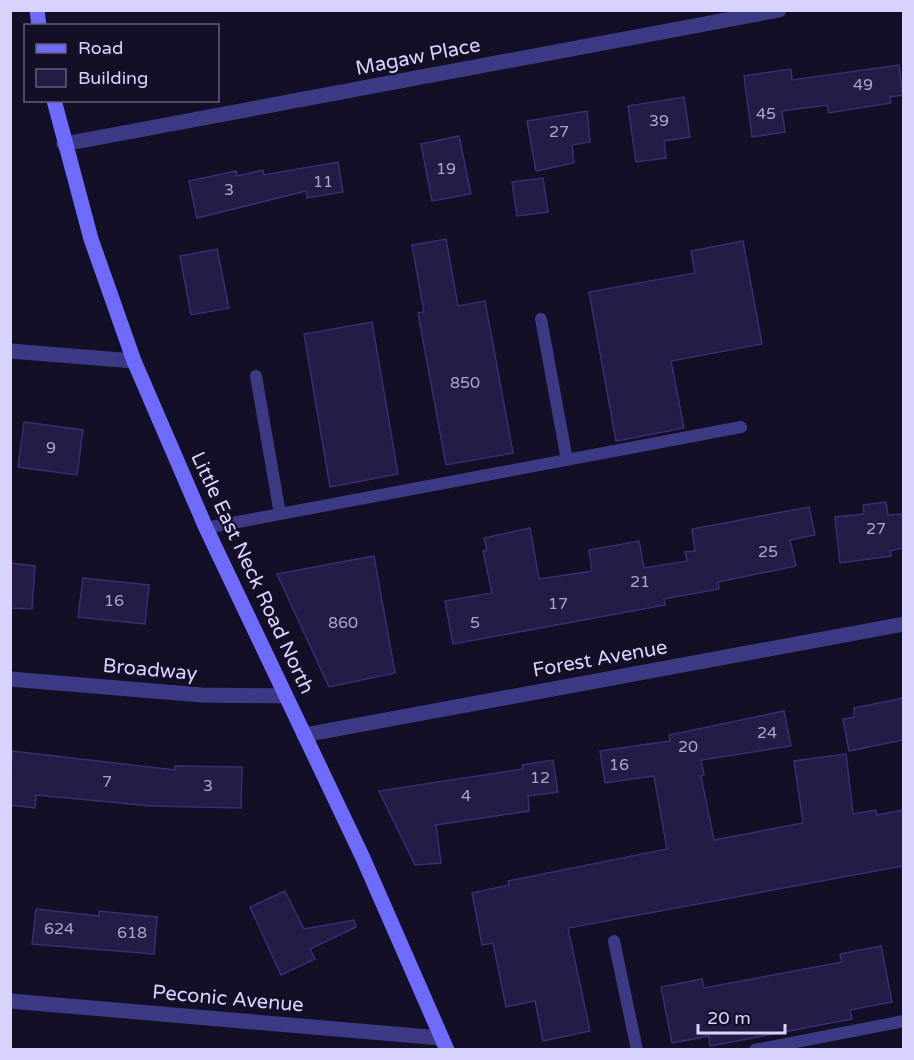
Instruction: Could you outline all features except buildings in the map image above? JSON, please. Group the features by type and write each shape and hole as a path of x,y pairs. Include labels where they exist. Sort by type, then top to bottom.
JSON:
{"main road":[{"name":"Little East Neck Road North","path":"54,102 91,239 134,361 207,528 363,858 444,1044"}],"street":[{"name":"Magaw Place","path":"64,144 779,10"},
{"path":"10,351 134,361"},
{"name":"Forest Avenue","path":"304,735 903,624"},
{"name":"Broadway","path":"10,679 202,695 286,696"},
{"name":"Peconic Avenue","path":"10,1001 444,1044"}],"lane":[{"path":"541,318 567,460"},
{"path":"256,376 280,514"},
{"path":"207,528 741,427"},
{"path":"614,941 637,1050"},
{"path":"755,1050 903,1021"}]}
